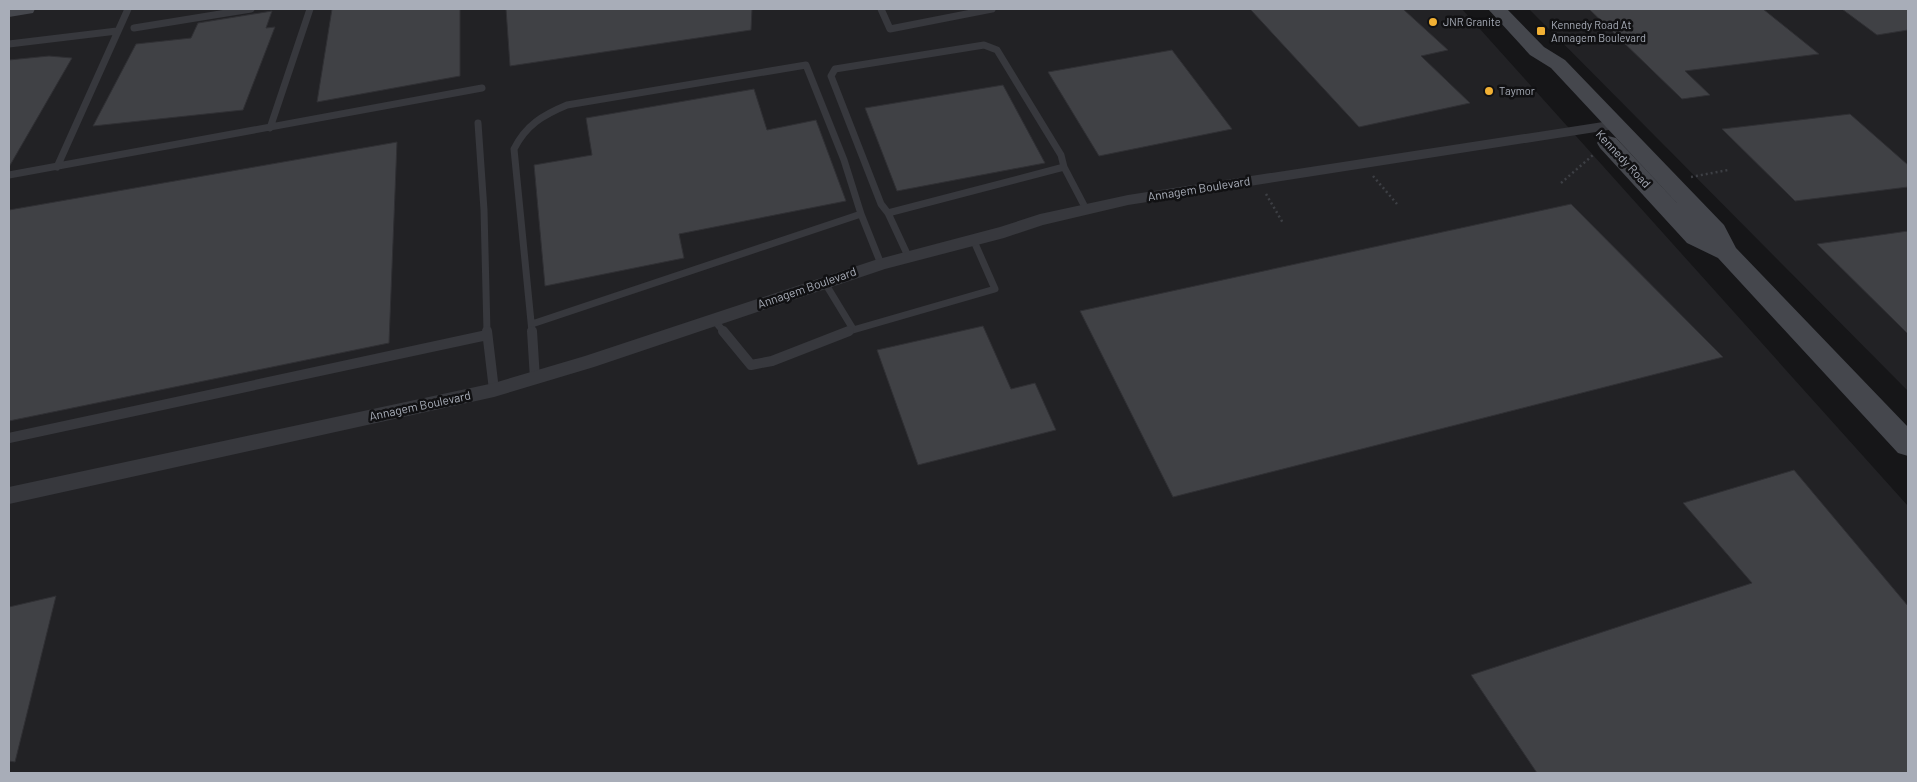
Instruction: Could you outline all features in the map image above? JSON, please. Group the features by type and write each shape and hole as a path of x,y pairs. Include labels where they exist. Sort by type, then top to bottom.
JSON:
{"main road":[{"path":"9,11 26,9"},
{"name":"Kennedy Road","path":"1497,9 1537,51 1540,69 1668,181 1716,231 1726,252 1908,445"},
{"name":"Kennedy Road","path":"1605,127 1612,147 1695,238 1726,252"}],"street":[{"name":"Annagem Boulevard","path":"9,496 494,390 535,379 881,264 1040,220 1128,200 1605,127"}],"lane":[{"path":"57,168 128,9"},
{"path":"134,28 252,9"},
{"path":"270,128 310,9"},
{"path":"880,9 890,29 992,9"},
{"path":"9,44 117,30"},
{"path":"908,256 888,213 881,204 831,76 835,69 984,44 991,46 997,50 1061,155 1064,167 1086,210"},
{"path":"535,379 532,324 514,149 521,134 537,119 567,105 806,65 844,160 861,214 881,264"},
{"path":"9,175 57,168 482,88"},
{"path":"478,123 484,210 487,335 494,390"},
{"path":"888,213 1064,167"},
{"path":"532,324 861,214"},
{"path":"714,320 751,365 772,361 853,329 995,289 973,239"},
{"path":"826,282 853,329"},
{"path":"9,438 487,335"}],"path":[{"path":"1561,183 1596,152 1612,147"},
{"path":"1363,164 1397,204"},
{"path":"1668,181 1728,170"},
{"path":"1258,180 1284,223"}],"shaded area":[{"path":"9,9 1462,9 1908,506 1908,773 9,773"},
{"path":"1529,9 1908,9 1908,391"}],"building":[{"path":"332,9 460,9 460,76 317,102"},
{"path":"506,9 752,9 751,30 510,66"},
{"path":"1250,9 1403,9 1448,50 1421,56 1470,103 1359,127"},
{"path":"1589,9 1763,9 1819,54 1685,71 1710,95 1682,99"},
{"path":"1842,9 1908,9 1908,30 1877,35"},
{"path":"272,11 266,28 275,27 243,110 93,126 136,44 191,38 198,23"},
{"path":"1172,50 1232,129 1099,156 1048,72"},
{"path":"49,56 72,58 9,167 9,60"},
{"path":"1003,85 1045,163 897,191 865,108"},
{"path":"754,89 767,130 816,120 846,201 679,234 684,258 545,286 534,165 592,155 586,118"},
{"path":"1850,114 1908,165 1908,187 1795,201 1722,129"},
{"path":"397,142 389,343 9,421 9,210"},
{"path":"1571,204 1723,357 1173,497 1080,311"},
{"path":"1908,231 1908,334 1817,244"},
{"path":"983,326 1011,389 1035,383 1056,430 918,465 877,350"},
{"path":"1794,470 1908,606 1908,773 1537,773 1471,675 1752,583 1683,503"},
{"path":"56,596 15,762 9,761 9,607"}],"place":[{"name":"JNR Granite","path":"1433,22"},
{"name":"Kennedy Road At Annagem Boulevard","path":"1541,31"},
{"name":"Taymor","path":"1489,91"}]}
